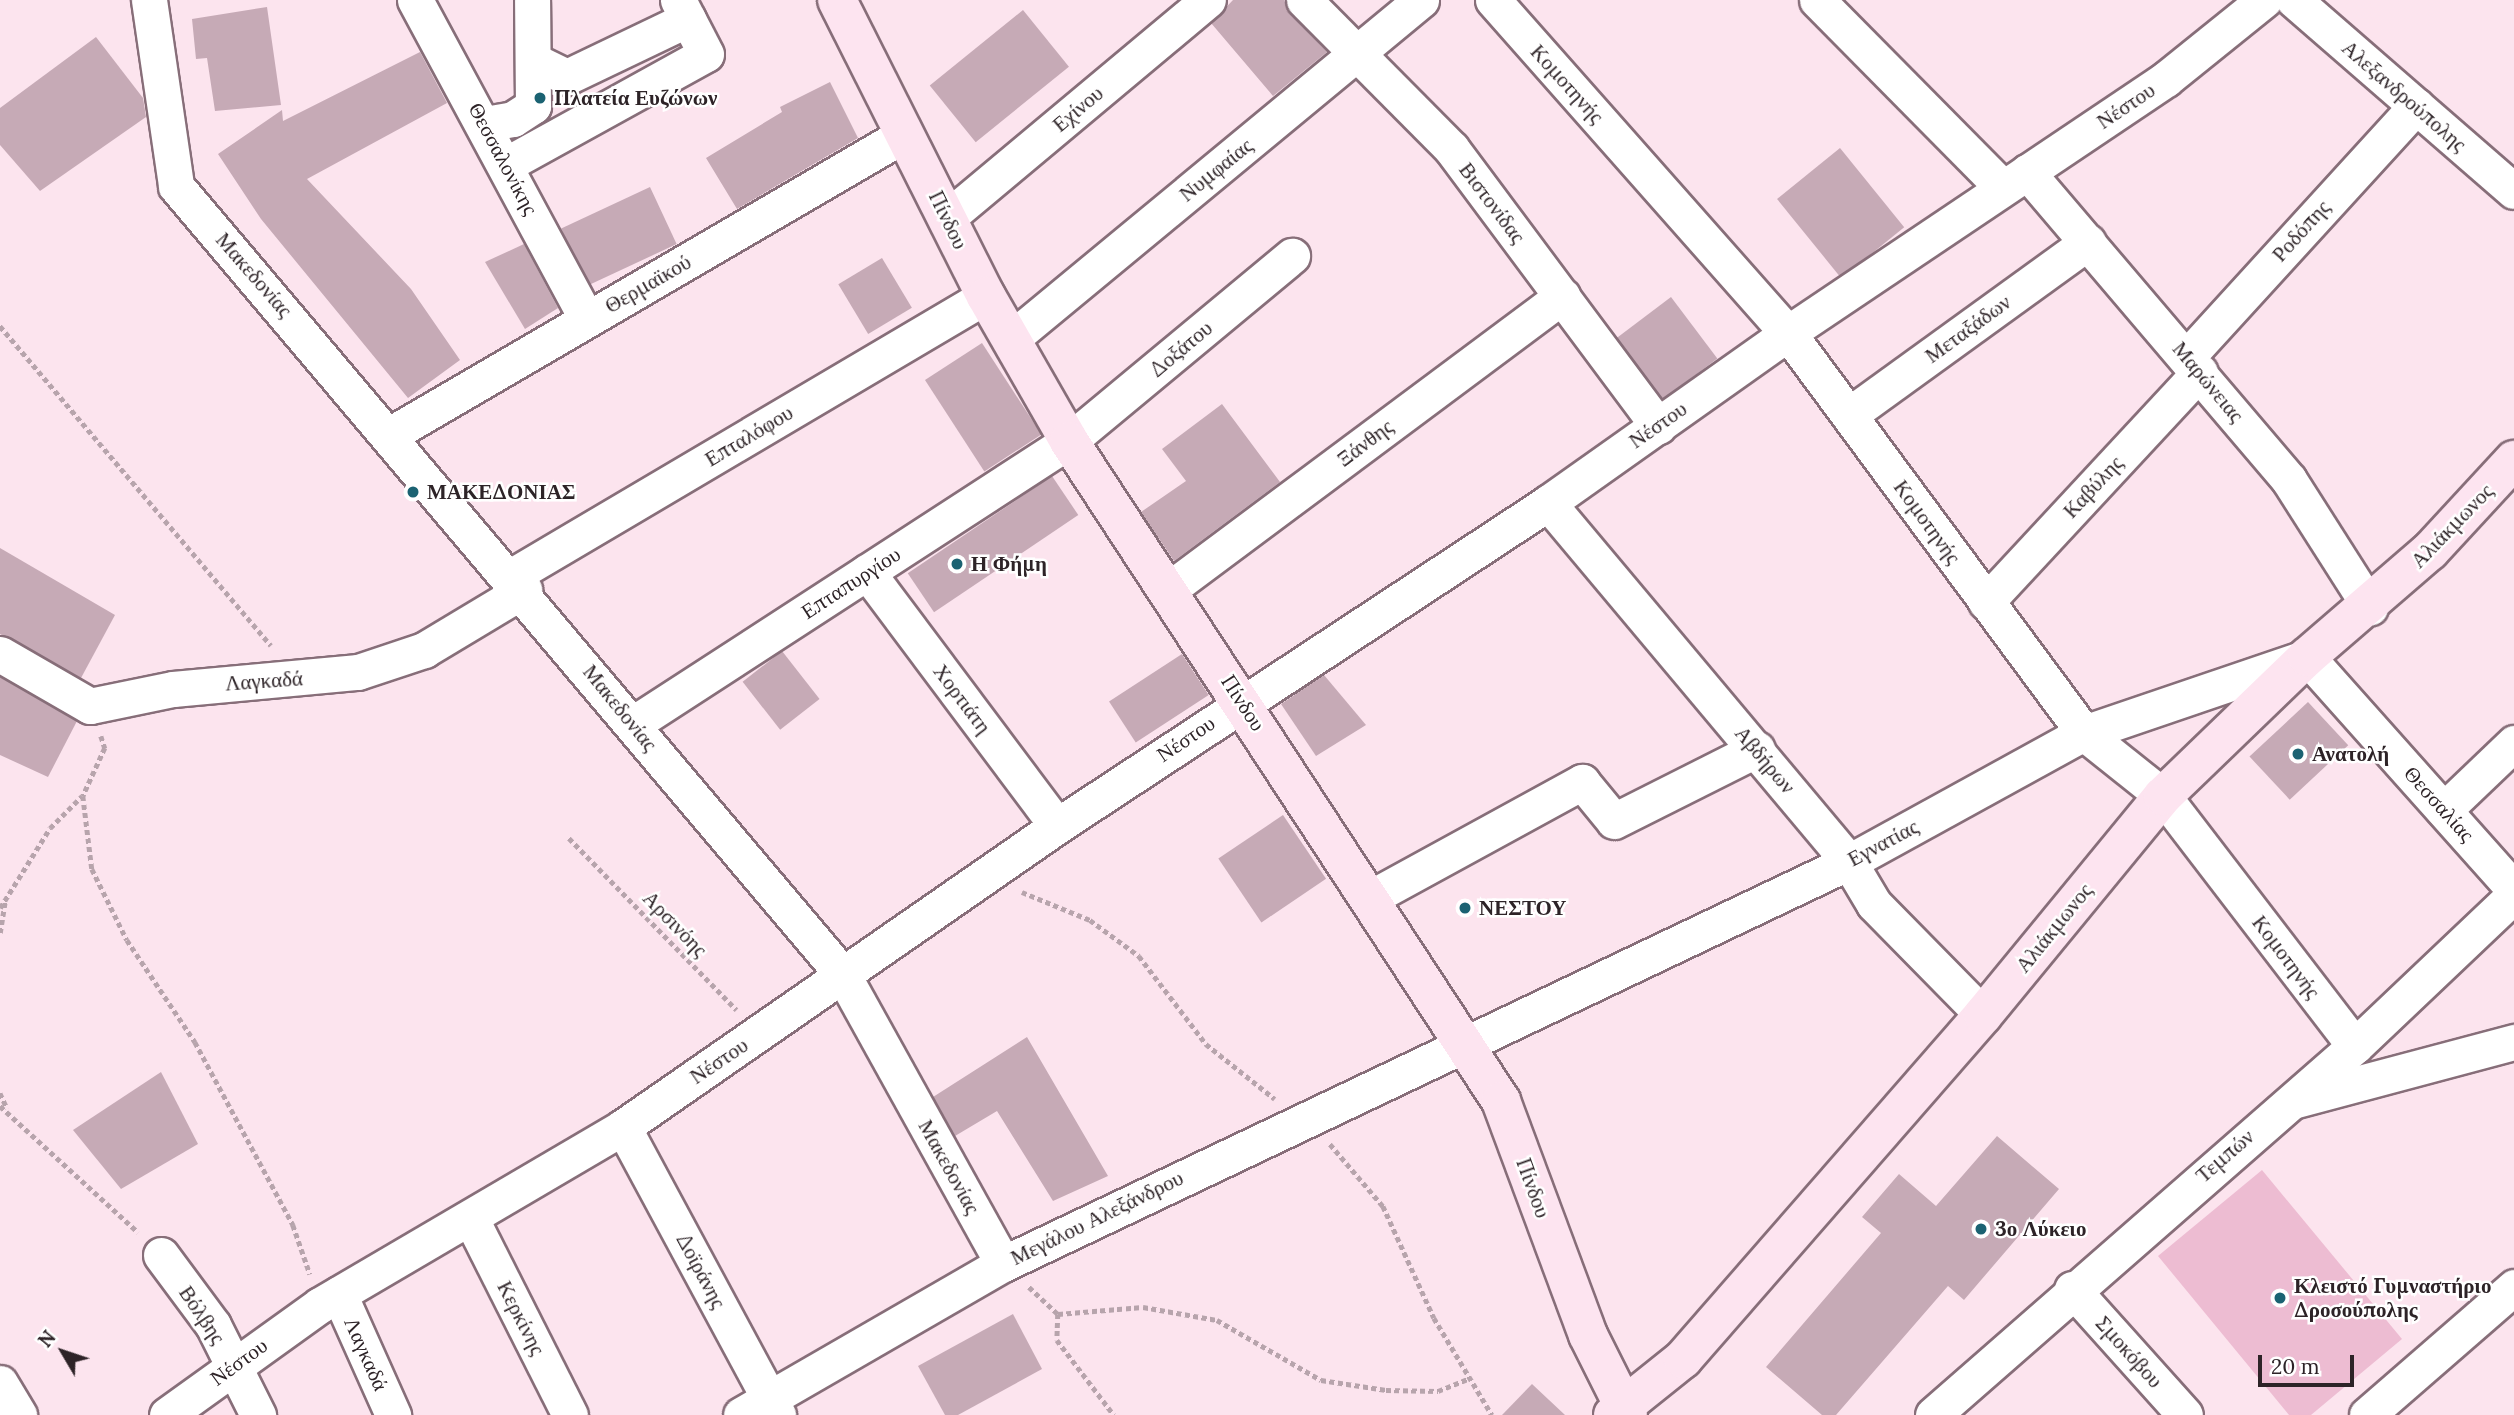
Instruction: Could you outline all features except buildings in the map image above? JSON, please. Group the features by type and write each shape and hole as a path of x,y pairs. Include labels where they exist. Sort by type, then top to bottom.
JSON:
{"street":[{"name":"Μακεδονίας","path":"149,0 176,186 518,583 843,975 1003,1264"},
{"name":"Θεσσαλονίκης","path":"415,0 507,164 587,319"},
{"path":"485,124 513,119 533,106 533,0"},
{"name":"Εχίνου","path":"947,218 1208,0"},
{"name":"Βιστονίδας","path":"1304,0 1451,148 1658,425"},
{"name":"Νυμφαίας","path":"1010,339 1421,0"},
{"name":"Κομοτηνής","path":"1493,0 1788,332 2084,733 2163,796 2355,1046"},
{"name":"Μαρώνειας","path":"1817,0 2015,180 2088,242 2194,364 2289,480 2370,607"},
{"name":"Νέστου","path":"167,1415 234,1364 329,1299 472,1221 623,1127 1057,826 1548,503 1788,332 2166,79 2264,0"},
{"name":"Αλεξανδρούπολης","path":"2294,0 2514,191"},
{"name":"Πίνδου","path":"846,4 905,134 986,296 1069,441 1501,1101 1588,1335 1622,1412"},
{"path":"507,164 706,54 683,9 567,77 534,61"},
{"name":"Ροδόπης","path":"2194,364 2416,106"},
{"name":"Θερμαϊκού","path":"391,434 905,134"},
{"name":"Μεταξάδων","path":"1849,415 2088,242"},
{"name":"Δοξάτου","path":"1069,441 1292,256"},
{"name":"Επταλόφου","path":"518,583 986,296"},
{"name":"Ξάνθης","path":"1168,590 1563,296"},
{"name":"Καβύλης","path":"1986,601 2194,364"},
{"name":"Επταπυργίου","path":"633,724 1069,441"},
{"name":"Αλιάκμωνος","path":"1622,1412 1683,1359 1983,1015 2163,796 2307,657 2370,607 2514,460"},
{"name":"Αβδήρων","path":"1548,503 1757,749 1849,862 1874,904 1983,1015"},
{"name":"Χορτιάτη","path":"867,572 1057,826"},
{"name":"Λαγκαδά","path":"90,706 173,689 358,672 424,650 518,583"},
{"path":"0,654 90,706"},
{"name":"Εγνατίας","path":"1463,1040 1849,862 2084,733 2307,657"},
{"name":"Θεσσαλίας","path":"2307,657 2514,889"},
{"path":"2444,810 2514,743"},
{"path":"1370,898 1582,782 1614,821 1757,749"},
{"name":"Τεμπών","path":"1933,1415 2072,1289 2355,1046 2514,895"},
{"name":"Μεγάλου Αλεξάνδρου","path":"763,1410 1003,1264 1463,1040"},
{"path":"2286,1103 2514,1042"},
{"name":"Δοϊράνης","path":"623,1127 763,1410"},
{"name":"Κερκίνης","path":"472,1221 570,1415"},
{"name":"Βόλβης","path":"161,1255 234,1364 258,1415"},
{"path":"2389,1408 2514,1287"},
{"name":"Σμοκόβου","path":"2072,1289 2186,1415"},
{"name":"Λαγκαδά","path":"329,1299 393,1415"},
{"path":"0,1383 19,1415"}],"path":[{"path":"0,326 303,678"},
{"path":"0,908 50,828 83,796 105,748 90,706"},
{"path":"83,796 92,869 127,940 195,1042 293,1225 329,1299"},
{"name":"Αρσινόης","path":"569,838 760,1033"},
{"path":"978,881 1047,898 1090,920 1139,956 1206,1044 1257,1088 1306,1116 1383,1206 1434,1318 1492,1415"},
{"path":"0,933 6,898"},
{"path":"0,1093 8,1110"},
{"path":"0,1106 8,1110 161,1255"},
{"path":"1003,1264 1058,1314 1143,1307 1217,1320 1321,1380 1386,1390 1438,1391 1471,1378"},
{"path":"1058,1314 1057,1340 1114,1415"}],"shaded area":[{"name":"Κλειστό Γυμναστήριο Δροσούπολης","path":"2262,1170 2402,1339 2311,1415 2289,1415 2158,1256"}],"place":[{"name":"Πλατεία Ευζώνων","path":"540,98"},
{"name":"ΜΑΚΕΔΟΝΙΑΣ","path":"413,492"},
{"name":"Η Φήμη","path":"957,564"},
{"name":"Ανατολή","path":"2298,754"},
{"name":"ΝΕΣΤΟΥ","path":"1465,908"},
{"name":"3ο Λύκειο","path":"1981,1229"},
{"name":"Κλειστό Γυμναστήριο Δροσούπολης","path":"2280,1298"}]}
